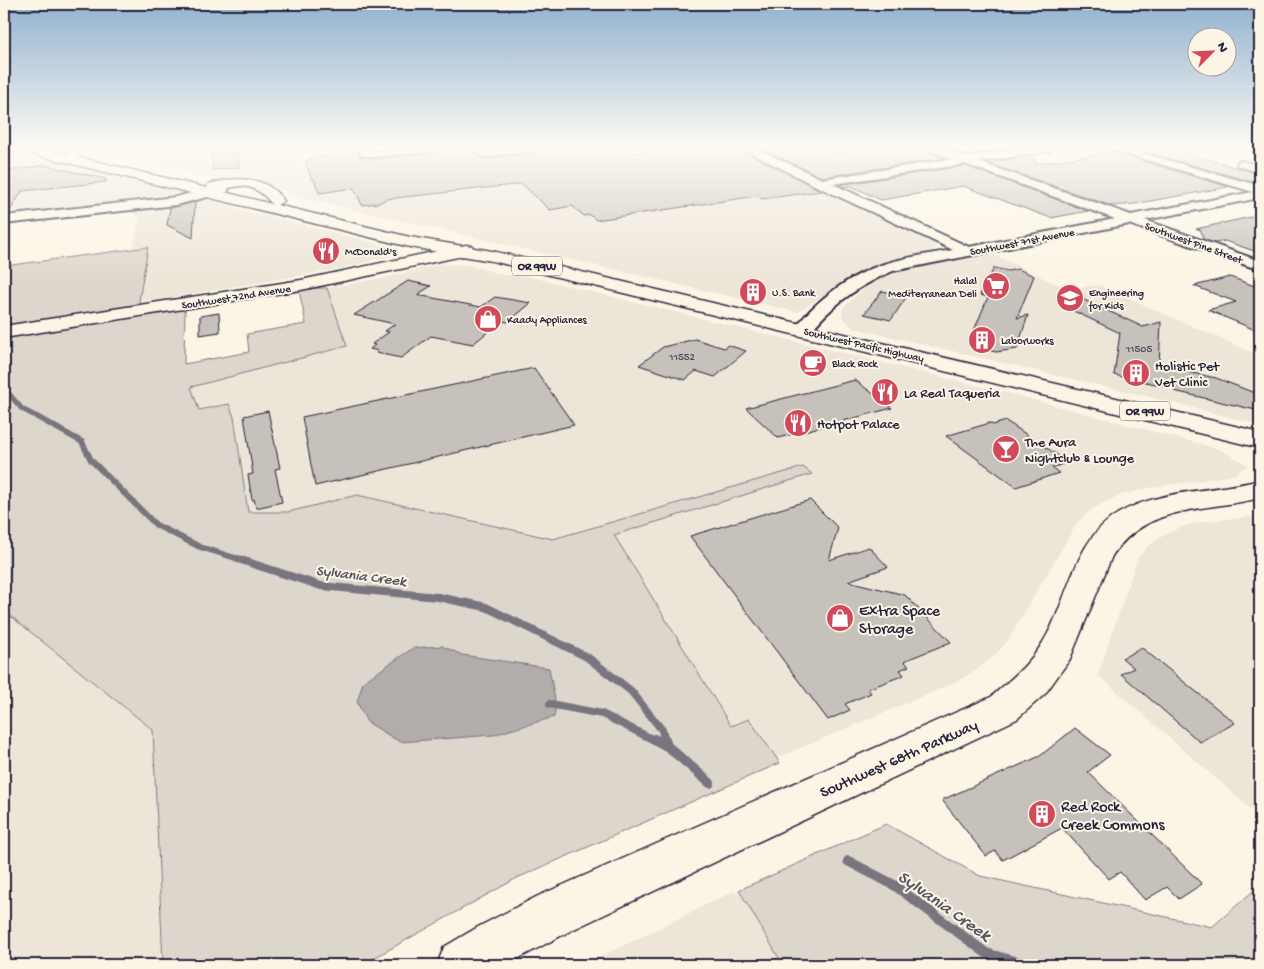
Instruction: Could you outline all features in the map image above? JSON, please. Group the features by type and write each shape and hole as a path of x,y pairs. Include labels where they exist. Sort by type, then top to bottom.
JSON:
{"main road":[{"name":"Southwest Pacific Highway","path":"222,193 410,242 466,250 1260,440"},
{"name":"Southwest Pacific Highway","path":"230,193 277,201 426,235 466,250"},
{"name":"Southwest 72nd Avenue","path":"4,332 301,285 466,250"},
{"name":"Southwest 68th Parkway","path":"462,965 495,944 555,913 1004,708 1032,683 1058,650 1101,547 1105,540 1125,522 1138,514 1167,506 1260,489"}],"street":[{"path":"4,220 176,201 200,193"},
{"path":"840,193 966,252"},
{"name":"Southwest Pine Street","path":"1055,193 1260,266"},
{"name":"Southwest 71st Avenue","path":"803,330 815,315 848,288 871,274 899,265 1260,194"}],"shaded area":[{"path":"4,193 187,193 238,209 390,247 392,252 388,256 344,268 139,303 148,248 133,249 140,217 125,210 4,224"},
{"path":"291,193 828,193 936,245 934,251 891,261 851,278 798,312 303,198"},
{"path":"148,247 138,307 4,327 4,266"},
{"path":"987,251 1068,290 1099,285 1260,356 1260,425 1163,400 853,328 842,316 843,308 866,287 880,278 924,265"},
{"path":"440,264 469,265 504,275 523,275 1007,393 1219,449 1248,465 1234,475 1149,488 1121,495 1088,512 1077,523 1007,642 994,656 974,672 951,684 758,766 606,527 555,542 245,513 196,412 192,385 346,346 327,288 384,278"},
{"path":"327,288 347,346 191,387 199,410 229,404 234,417 248,512 288,512 357,495 553,539 803,467 812,474 614,535 731,726 749,719 780,763 517,878 374,958 366,965 163,965 153,730 8,614 4,615 4,337 185,308 184,364 249,352 247,334 306,324 299,290"},
{"path":"1260,516 1260,817 1098,675 1137,560 1146,548 1162,536 1199,522"},
{"path":"34,607 197,725 195,965 4,965 4,615"},
{"path":"442,646 462,655 549,668 556,705 554,717 493,735 400,742 367,722 357,702 363,682 413,648"},
{"path":"886,824 980,876 1212,927 1260,885 1260,965 783,965 739,890"},
{"path":"734,891 844,965 584,965"}],"building":[{"path":"4,193 21,193 8,214 4,214"},
{"path":"356,193 439,193 387,199 378,203 362,205"},
{"path":"532,193 805,193 762,199 757,196 596,220 590,215 584,216 572,206 550,210"},
{"path":"866,193 921,193 881,200"},
{"path":"983,193 1039,193 1088,211 1051,218"},
{"path":"1075,193 1194,193 1134,204 1112,206"},
{"path":"195,202 193,238 167,225 170,208"},
{"path":"1260,215 1260,253 1225,241 1215,243 1203,239 1201,230 1196,229"},
{"path":"994,268 1008,271 1018,269 1034,276 1017,318 1028,315 1017,349 996,352 968,345 988,297 980,295"},
{"path":"1230,277 1260,288 1260,332 1208,310 1236,302 1194,286"},
{"path":"408,281 431,286 417,295 481,307 495,297 531,303 508,322 501,321 473,344 431,336 401,358 376,353 378,351 370,349 375,345 372,344 389,332 385,331 395,324 354,315"},
{"path":"882,291 907,296 891,320 864,314"},
{"path":"1069,293 1143,327 1161,322 1159,366 1216,378 1260,395 1260,411 1174,391 1174,388 1114,375 1120,333 1063,306"},
{"path":"219,313 220,332 200,335 200,316"},
{"path":"695,339 724,348 728,345 746,351 715,377 696,371 685,380 639,365 663,347"},
{"path":"534,368 574,425 315,486 302,417"},
{"name":"Hotpot Palace","path":"855,380 892,408 778,438 746,408"},
{"path":"268,411 280,468 275,469 282,502 256,508 254,499 252,500 248,475 253,474 244,416"},
{"name":"The Aura Nightclub & Lounge","path":"1006,421 1068,462 1052,468 1059,473 1016,487 946,436 990,423 993,425"},
{"name":"Extra Space Storage","path":"810,500 838,528 829,560 869,547 888,567 848,581 905,595 951,642 904,661 909,666 900,670 904,675 868,689 871,693 845,704 850,710 828,720 690,536"},
{"path":"1142,648 1235,723 1200,742 1121,674 1134,668 1122,658"},
{"name":"Red Rock Creek Commons","path":"1075,728 1110,755 1088,772 1202,884 1179,899 1167,887 1145,900 1120,872 1109,879 1062,828 1003,860 995,851 986,856 942,800 1040,756"}],"waterway":[{"name":"Sylvania Creek","path":"4,388 22,409 39,418"},
{"name":"Sylvania Creek","path":"37,417 82,442 91,460 156,525 200,547 242,560"},
{"name":"Sylvania Creek","path":"238,559 321,586 438,597 486,607 587,657 631,691 662,730 665,741"},
{"path":"550,704 602,714 656,741"},
{"path":"654,739 667,746"},
{"name":"Sylvania Creek","path":"665,739 667,746"},
{"path":"667,746 710,783"},
{"name":"Sylvania Creek","path":"848,861 894,885 986,953 1028,965"}],"place":[{"name":"McDonald's","path":"326,251"},
{"name":"Halal Mediterranean Deli","path":"996,286"},
{"name":"U.S. Bank","path":"753,292"},
{"name":"Engineering for Kids","path":"1070,298"},
{"name":"Kaady Appliances","path":"488,319"},
{"name":"Laborworks","path":"982,340"},
{"name":"Black Rock","path":"813,363"},
{"name":"Holistic Pet Vet Clinic","path":"1136,373"},
{"name":"La Real Taqueria","path":"885,392"},
{"name":"Hotpot Palace","path":"798,423"},
{"name":"The Aura Nightclub & Lounge","path":"1006,449"},
{"name":"Extra Space Storage","path":"840,618"},
{"name":"Red Rock Creek Commons","path":"1042,814"}]}
